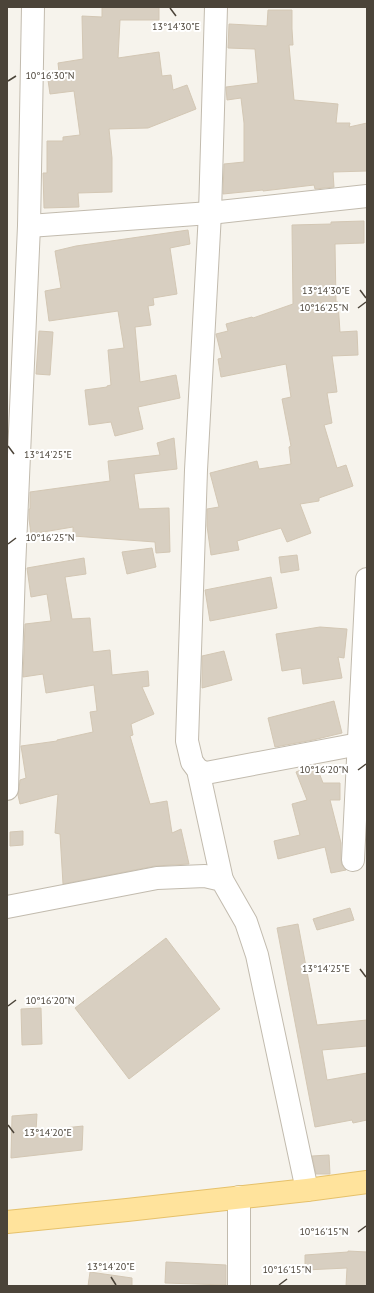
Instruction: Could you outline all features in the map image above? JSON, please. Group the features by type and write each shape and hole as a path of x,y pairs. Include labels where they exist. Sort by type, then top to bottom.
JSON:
{"main road":[{"path":"7,1222 307,1190 367,1182"}],"street":[{"path":"7,789 14,569 29,226 33,7"},
{"path":"216,7 210,213 196,470 187,741 192,762 198,770 222,880 246,922 257,955 307,1190"},
{"path":"29,226 210,213 367,196"},
{"path":"353,860 367,579"},
{"path":"198,770 206,773 359,744"},
{"path":"7,907 157,878 205,876 222,880"},
{"path":"239,1197 239,1286"}],"building":[{"path":"102,7 159,7 159,20 120,20 118,58 159,52 162,76 171,75 173,90 187,85 196,109 148,128 109,129 112,158 112,192 78,193 79,207 44,208 43,173 47,173 47,141 63,141 63,137 80,135 74,91 50,94 47,73 59,72 58,63 83,59 82,16 102,17"},
{"path":"268,10 292,10 293,45 289,45 294,100 338,104 336,123 350,123 349,127 367,123 367,171 333,172 334,187 315,189 314,185 223,194 224,164 244,162 244,123 241,98 227,100 226,87 258,83 255,49 228,48 229,24 267,26"},
{"path":"364,221 364,243 335,244 336,302 338,302 340,332 357,331 358,355 332,356 337,392 327,393 332,423 324,425 337,468 346,465 353,486 319,498 319,501 300,504 311,533 287,542 281,528 237,541 239,550 211,555 207,526 207,509 219,507 210,473 257,461 259,469 291,464 289,447 291,446 282,399 291,397 286,364 221,377 218,359 222,358 216,334 228,331 226,324 253,318 293,304 292,225"},
{"path":"188,230 190,244 170,248 177,294 153,298 154,305 148,306 151,325 135,327 140,382 176,375 180,398 138,407 143,429 115,436 111,422 89,425 85,390 107,387 111,385 108,350 124,348 118,311 49,321 45,291 61,288 55,251 76,246"},
{"path":"39,331 53,332 50,375 36,374"},
{"path":"174,438 177,469 134,474 139,509 169,508 170,552 156,553 155,542 73,536 73,527 31,534 29,519 30,492 110,481 108,461 160,455 157,443"},
{"path":"152,548 156,567 127,574 122,552"},
{"path":"297,555 299,570 281,573 279,557"},
{"path":"84,558 86,574 65,577 72,619 90,618 93,652 110,650 112,675 148,671 149,686 142,687 154,714 131,724 133,735 130,736 150,804 167,801 172,833 181,829 189,864 155,866 63,884 60,834 55,833 58,794 20,804 18,795 20,780 26,778 21,746 57,741 93,732 90,712 97,711 94,685 46,693 43,674 23,677 25,624 51,621 47,594 31,597 27,568"},
{"path":"271,577 277,608 210,621 205,590"},
{"path":"320,627 347,629 344,658 338,657 342,678 303,684 301,668 282,671 276,634"},
{"path":"224,651 232,680 202,688 202,656"},
{"path":"334,701 342,733 275,747 268,718"},
{"path":"316,765 323,783 340,783 340,800 330,800 341,843 342,865 346,870 331,873 325,847 278,859 274,841 300,835 292,804 307,800 296,772"},
{"path":"23,831 23,845 10,846 10,832"},
{"path":"350,908 354,920 317,930 313,919"},
{"path":"298,924 317,1025 367,1020 367,1046 322,1050 327,1080 367,1073 367,1120 353,1123 352,1120 315,1127 277,928"},
{"path":"166,938 220,1009 129,1079 75,1008"},
{"path":"41,1008 42,1044 22,1045 21,1009"},
{"path":"37,1114 36,1131 83,1126 82,1150 11,1158 12,1116"},
{"path":"329,1155 330,1174 316,1174 312,1156"},
{"path":"348,1251 367,1252 367,1286 346,1286 347,1268 305,1270 305,1255"},
{"path":"166,1262 226,1265 226,1285 165,1283"},
{"path":"90,1272 132,1278 132,1286 88,1286"}]}
